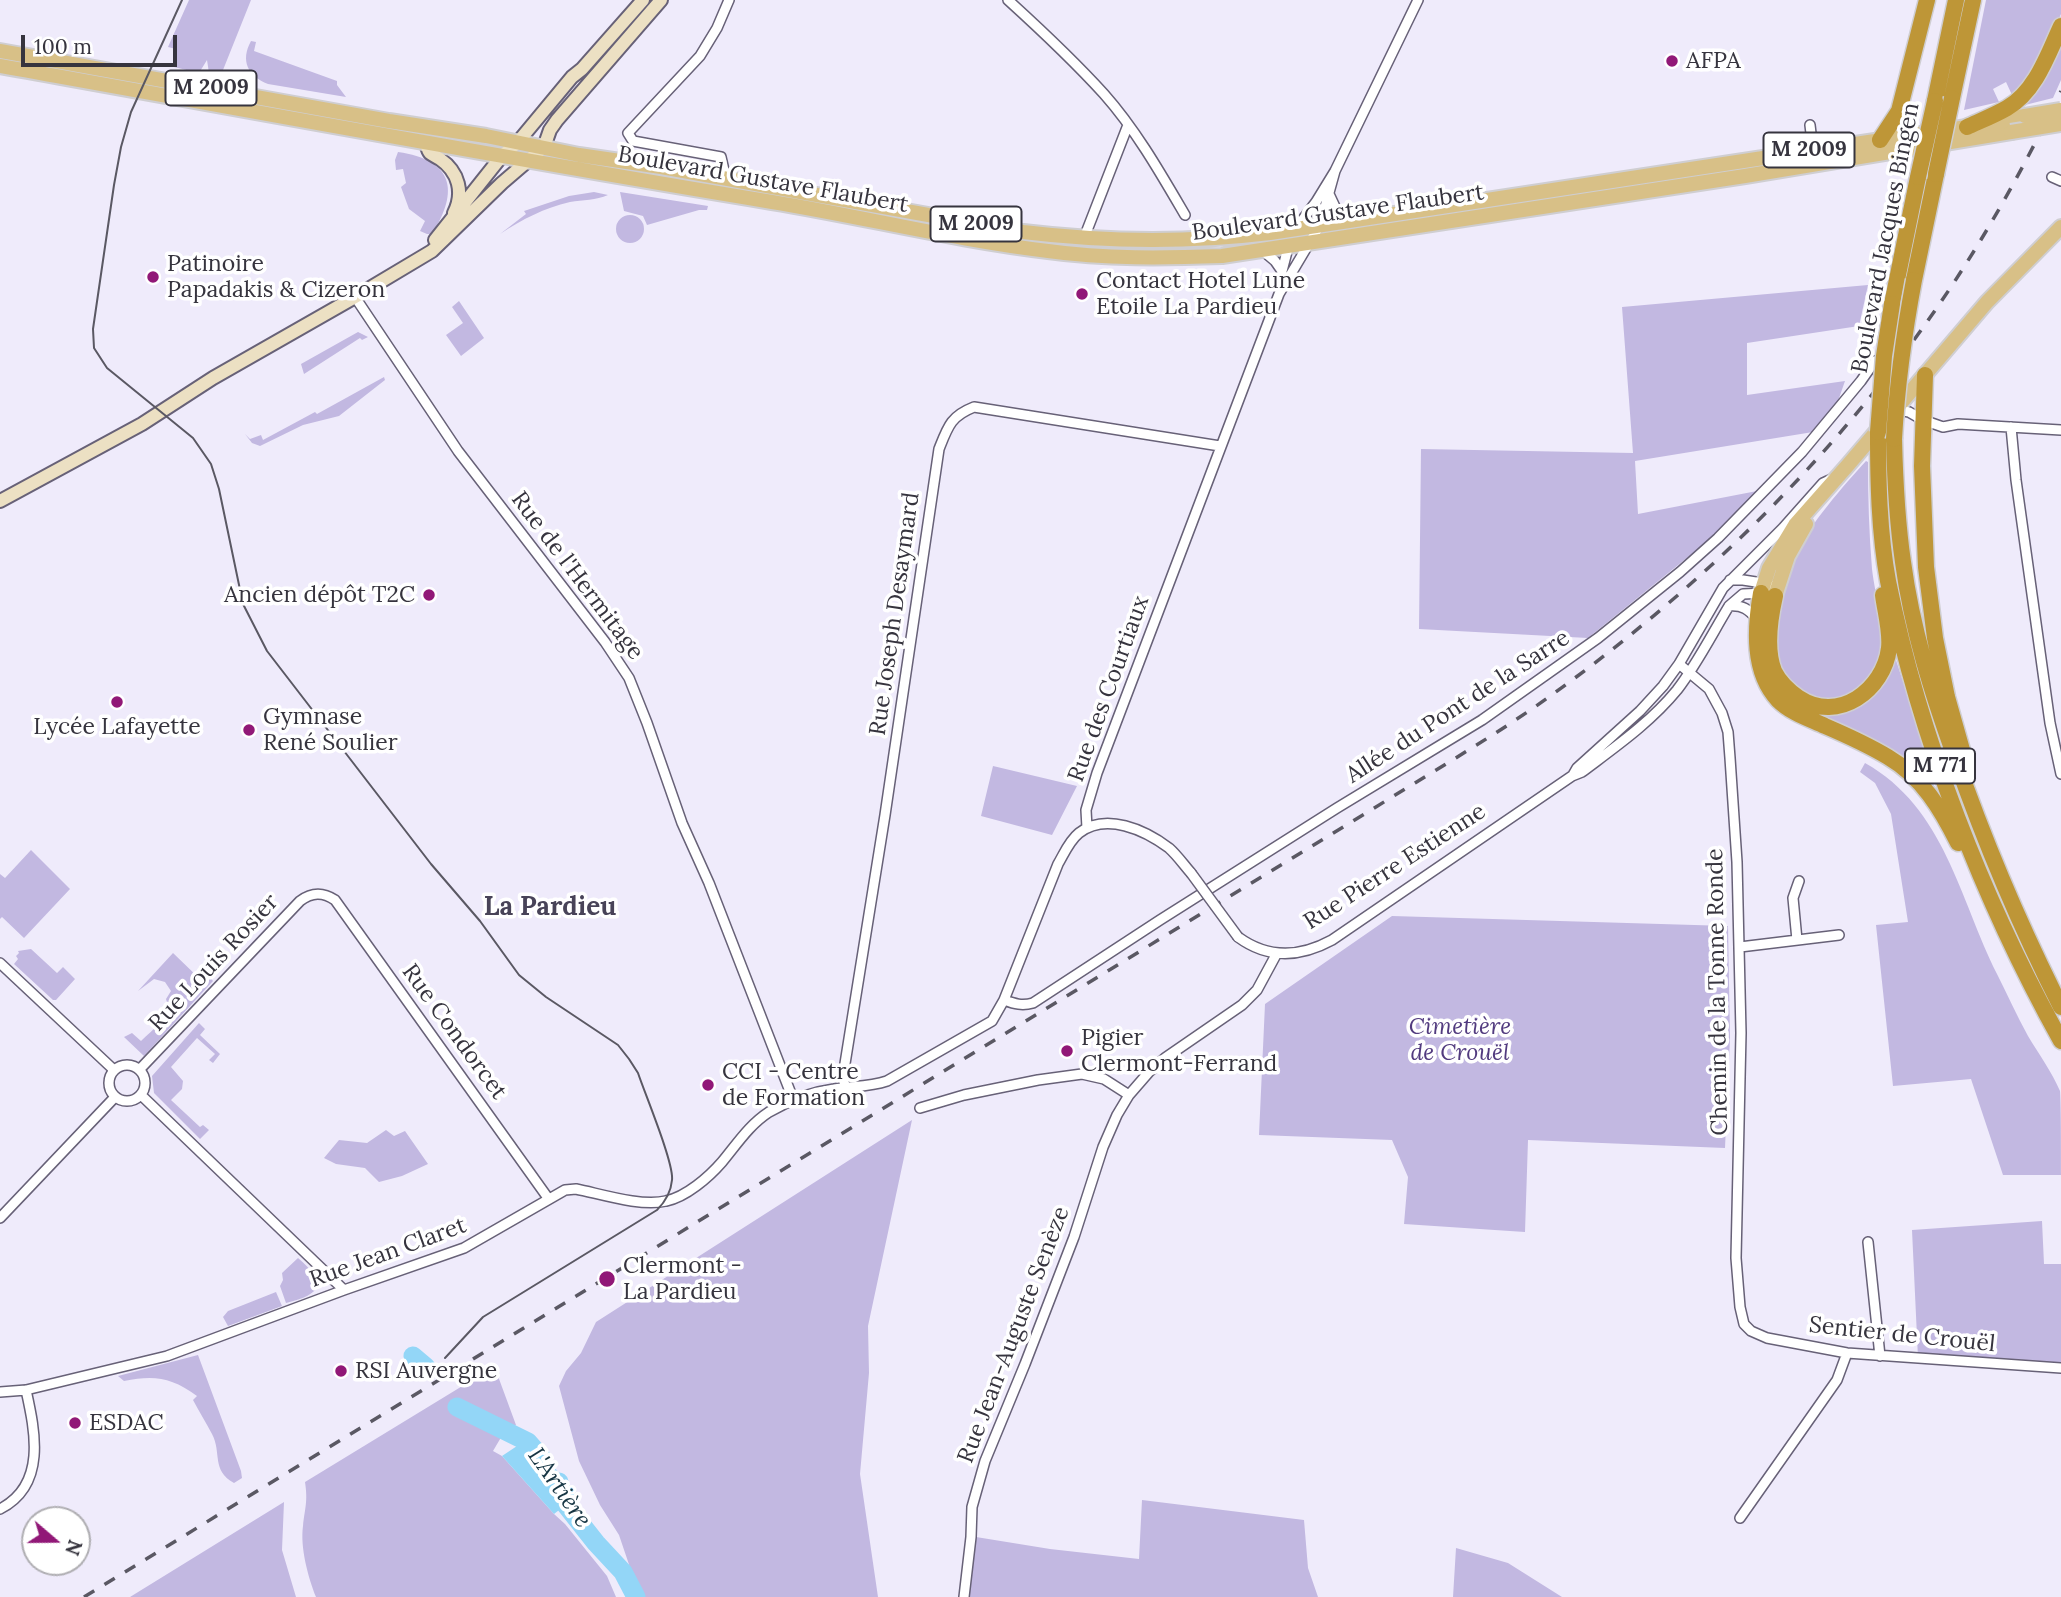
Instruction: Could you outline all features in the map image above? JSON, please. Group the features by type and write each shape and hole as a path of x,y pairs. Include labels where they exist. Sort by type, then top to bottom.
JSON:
{"highway":[{"path":"1880,140 1899,111 1927,0"},
{"name":"Boulevard Jacques Bingen","path":"1956,0 1892,304 1881,391 1878,463 1880,511 1888,579 1912,677 1945,780 1980,878 2061,1041"},
{"name":"Boulevard Jacques Bingen","path":"1975,0 1913,280 1903,340 1895,439 1897,516 1911,611 1937,704 1973,810 2008,897 2061,1007"},
{"path":"1967,127 2009,107 2026,92 2040,72 2061,26"},
{"path":"1925,375 1922,517 1926,567 1947,697 1969,772 1973,810"},
{"path":"1769,589 1770,650 1774,670 1787,690 1805,702 1824,708 1849,704 1862,695 1877,681 1886,665 1890,645 1875,541 1880,511"},
{"path":"1769,589 1757,619 1758,658 1761,671 1779,701 1796,713 1890,758 1918,780 1944,816 1961,850 1980,878"}],"main road":[{"path":"419,258 500,157 518,142 643,0"},
{"path":"0,501 142,424 213,378 440,245 470,213 544,147 557,120 661,0"},
{"name":"Boulevard Gustave Flaubert","path":"0,51 1023,232 1144,241 1231,237 1295,229 1967,127 2061,110"},
{"name":"Boulevard Gustave Flaubert","path":"0,66 500,157 1049,251 1181,257 1222,256 1310,243 2061,124"},
{"path":"426,143 430,154 451,168 457,177 459,198 450,220"},
{"name":"Rue Pierre Estienne","path":"1769,589 1769,568 1786,537 1987,302 2061,227"}],"street":[{"path":"726,179 721,157 634,141 628,133 700,56 717,28 729,0"},
{"path":"1008,0 1105,95 1128,125 1185,215"},
{"path":"1279,294 1282,271 1295,229 1335,171 1418,0"},
{"path":"1084,238 1128,125"},
{"path":"1810,125 1813,150"},
{"name":"Rue des Courtiaux","path":"1087,828 1086,810 1097,773 1220,446 1279,294 1320,225 1335,171"},
{"path":"1329,194 1336,209 1349,221"},
{"path":"1262,250 1282,271"},
{"name":"Rue de l'Hermitage","path":"355,297 458,451 605,642 629,678 682,823 709,883 793,1099"},
{"name":"Allée du Pont de la Sarre","path":"1004,999 1017,1005 1033,1003 1160,919 1482,720 1598,638 1718,538 1802,452 1875,361"},
{"name":"Rue Joseph Desaymard","path":"845,1087 843,1076 939,449 948,425 960,413 974,407 1220,446"},
{"path":"1890,415 1904,411 1942,427 1958,424 2061,430"},
{"path":"2011,427 2050,723 2061,774"},
{"name":"Rue Pierre Estienne","path":"1572,776 1577,768 1640,711 1679,664 1714,601 1730,580 1783,528 1823,483 1838,476"},
{"path":"1730,580 1743,580 1769,589"},
{"path":"1730,606 1743,594 1769,589"},
{"path":"1730,606 1748,609 1757,619"},
{"name":"Rue Pierre Estienne","path":"1277,953 1293,954 1328,943 1581,772 1633,733 1661,708 1689,673 1730,606"},
{"name":"Chemin de la Tonne Ronde","path":"1679,664 1709,689 1722,713 1728,732 1737,849 1740,947 1741,1033 1736,1258 1744,1324"},
{"path":"793,1099 887,1081 992,1021 1004,999 1067,847 1077,834 1097,824 1108,823 1137,830 1171,850 1238,937 1252,947 1277,953 1257,990 1241,1005 1165,1058 1129,1094 1104,1079 1082,1074 964,1095 920,1108"},
{"path":"1797,940 1793,898 1798,881"},
{"name":"Rue Louis Rosier","path":"140,1069 300,901 312,894 323,894"},
{"name":"Rue Condorcet","path":"323,894 335,900 548,1198"},
{"path":"1740,947 1839,935"},
{"path":"0,963 114,1070"},
{"path":"127,1064 140,1069 146,1082 141,1095 128,1102 111,1093 108,1081 114,1070 127,1064"},
{"name":"Rue Jean-Auguste Senèze","path":"964,1597 972,1507 985,1461 1074,1237 1103,1147 1129,1094"},
{"path":"141,1095 344,1290"},
{"path":"0,1218 115,1097"},
{"name":"Rue Jean Claret","path":"0,1392 26,1390 167,1356 464,1248 565,1190 576,1189 645,1202 665,1202 677,1198 702,1181 721,1163 749,1129 767,1114 793,1099"},
{"path":"1868,1242 1880,1356"},
{"name":"Sentier de Crouël","path":"1744,1324 1751,1331 1767,1338 1847,1353 2061,1368"},
{"path":"1740,1518 1837,1380 1847,1353"},
{"path":"0,1508 8,1505 21,1491 29,1478 34,1461 35,1432 26,1390"}],"green space":[{"path":"189,0 251,0 223,70 218,75 212,77 209,73 207,60 199,73 174,67 176,49 168,47"},
{"path":"1986,0 2061,0 2061,14 2038,66 2026,83 2012,95 2006,82 1993,89 1999,102 1964,110"},
{"path":"2061,37 2061,80 2053,98 2021,106"},
{"path":"251,41 256,42 254,51 337,81 346,97 261,81 251,72 246,61"},
{"path":"398,152 430,162 440,170 446,180 446,204 432,234 420,231 425,221 409,209 401,187 406,183 403,169 396,170"},
{"path":"594,192 608,195 551,207 500,234 526,214 524,211 569,196"},
{"path":"620,192 708,206 707,210 647,225 643,216 624,211"},
{"path":"630,215 640,219 644,229 640,239 630,243 620,239 616,229 620,219"},
{"path":"1868,285 1859,326 1747,343 1747,395 1845,381 1837,404 1813,432 1635,461 1638,514 1757,491 1720,531 1588,638 1419,629 1421,449 1633,453 1622,307"},
{"path":"459,301 484,338 461,356 446,335 463,323 452,307"},
{"path":"358,332 368,337 362,340 360,338 304,374 301,364"},
{"path":"384,377 385,380 339,416 303,425 260,446 252,443 245,434 250,439 261,435 263,440"},
{"path":"1866,461 1872,569 1882,629 1879,663 1874,674 1859,690 1838,698 1816,698 1792,686 1782,671 1777,640 1783,600 1796,554 1809,531"},
{"path":"1894,660 1936,783 1930,786 1807,713 1832,712"},
{"path":"1865,763 1892,782 1914,804 1932,829 2012,1005 2057,1084 2060,1091 2061,1175 2003,1175 1971,1079 1893,1086 1876,925 1908,922 1891,814 1875,783 1860,772"},
{"path":"993,766 1077,786 1052,835 981,816"},
{"path":"31,850 70,889 24,938 2,917 0,919 0,874 5,878"},
{"name":"Cimetière de Crouël","path":"1392,916 1728,926 1730,1038 1725,1148 1528,1140 1525,1232 1404,1224 1408,1177 1392,1140 1259,1135 1265,1004"},
{"path":"31,949 57,973 63,967 75,979 56,1000 14,964 18,959 18,951"},
{"path":"173,953 201,980 207,974 213,981 144,1056 124,1037 132,1033 141,1041 164,1017 167,1011 166,999 171,991 165,982 154,979 138,991"},
{"path":"199,1023 205,1029 200,1035 220,1054 213,1063 209,1060 215,1054 197,1038 171,1067 183,1081 182,1089 171,1100 200,1127 203,1125 209,1130 200,1139 154,1093 152,1076"},
{"path":"912,1120 868,1326 869,1373 860,1474 878,1597 640,1597 619,1535 600,1505 579,1461 559,1386 566,1371 581,1353 596,1322"},
{"path":"386,1130 394,1136 405,1131 428,1164 402,1176 379,1182 365,1168 336,1164 324,1158 339,1140 367,1143"},
{"path":"2042,1221 2044,1264 2061,1264 2061,1368 1918,1358 1912,1230"},
{"path":"298,1258 314,1274 317,1287 308,1296 286,1303 280,1286 282,1273"},
{"path":"276,1292 282,1306 228,1326 223,1317 228,1311"},
{"path":"198,1355 241,1471 242,1478 234,1483 222,1473 215,1441 193,1400 197,1396 170,1381 144,1378 124,1381 118,1376"},
{"path":"495,1368 516,1425 503,1434 493,1451 502,1456 565,1524 607,1576 616,1597 316,1597 303,1543 305,1482"},
{"path":"1142,1500 1304,1520 1308,1568 1318,1597 969,1597 976,1537 1139,1559"},
{"path":"284,1502 282,1550 296,1597 130,1597"},
{"path":"1456,1548 1508,1563 1562,1597 1453,1597"}],"water":[{"path":"529,1438 578,1495 554,1514 502,1456"}],"waterway":[{"name":"L'Artière","path":"413,1356 426,1367"},
{"name":"L'Artière","path":"457,1407 528,1442 542,1458"},
{"name":"L'Artière","path":"559,1482 562,1500 623,1572 636,1597"}],"tram line":[{"path":"182,0 131,112 121,147 93,329 94,348 107,368 193,438 211,464 219,489 243,604 267,651 431,864 480,921 519,975 546,997 618,1045 629,1059 638,1073 671,1171 669,1192 657,1210 483,1317 445,1358"}],"railway":[{"path":"84,1597 1468,751 1536,706 1606,654 1658,612 1756,522 1803,474 1889,373 1948,292 1983,236 2032,150 2061,91"}],"place":[{"name":"AFPA","path":"1672,61"},
{"name":"Patinoire Papadakis & Cizeron","path":"153,277"},
{"name":"Contact Hotel Lune Etoile La Pardieu","path":"1082,294"},
{"name":"Ancien dépôt T2C","path":"429,595"},
{"name":"Lycée Lafayette","path":"117,702"},
{"name":"Gymnase René Soulier","path":"249,730"},
{"name":"Pigier Clermont-Ferrand","path":"1067,1051"},
{"name":"CCI - Centre de Formation","path":"708,1085"},
{"name":"Clermont - La Pardieu","path":"607,1279"},
{"name":"RSI Auvergne","path":"341,1371"},
{"name":"ESDAC","path":"75,1423"}],"district":[{"name":"La Pardieu","path":"550,908"}]}
